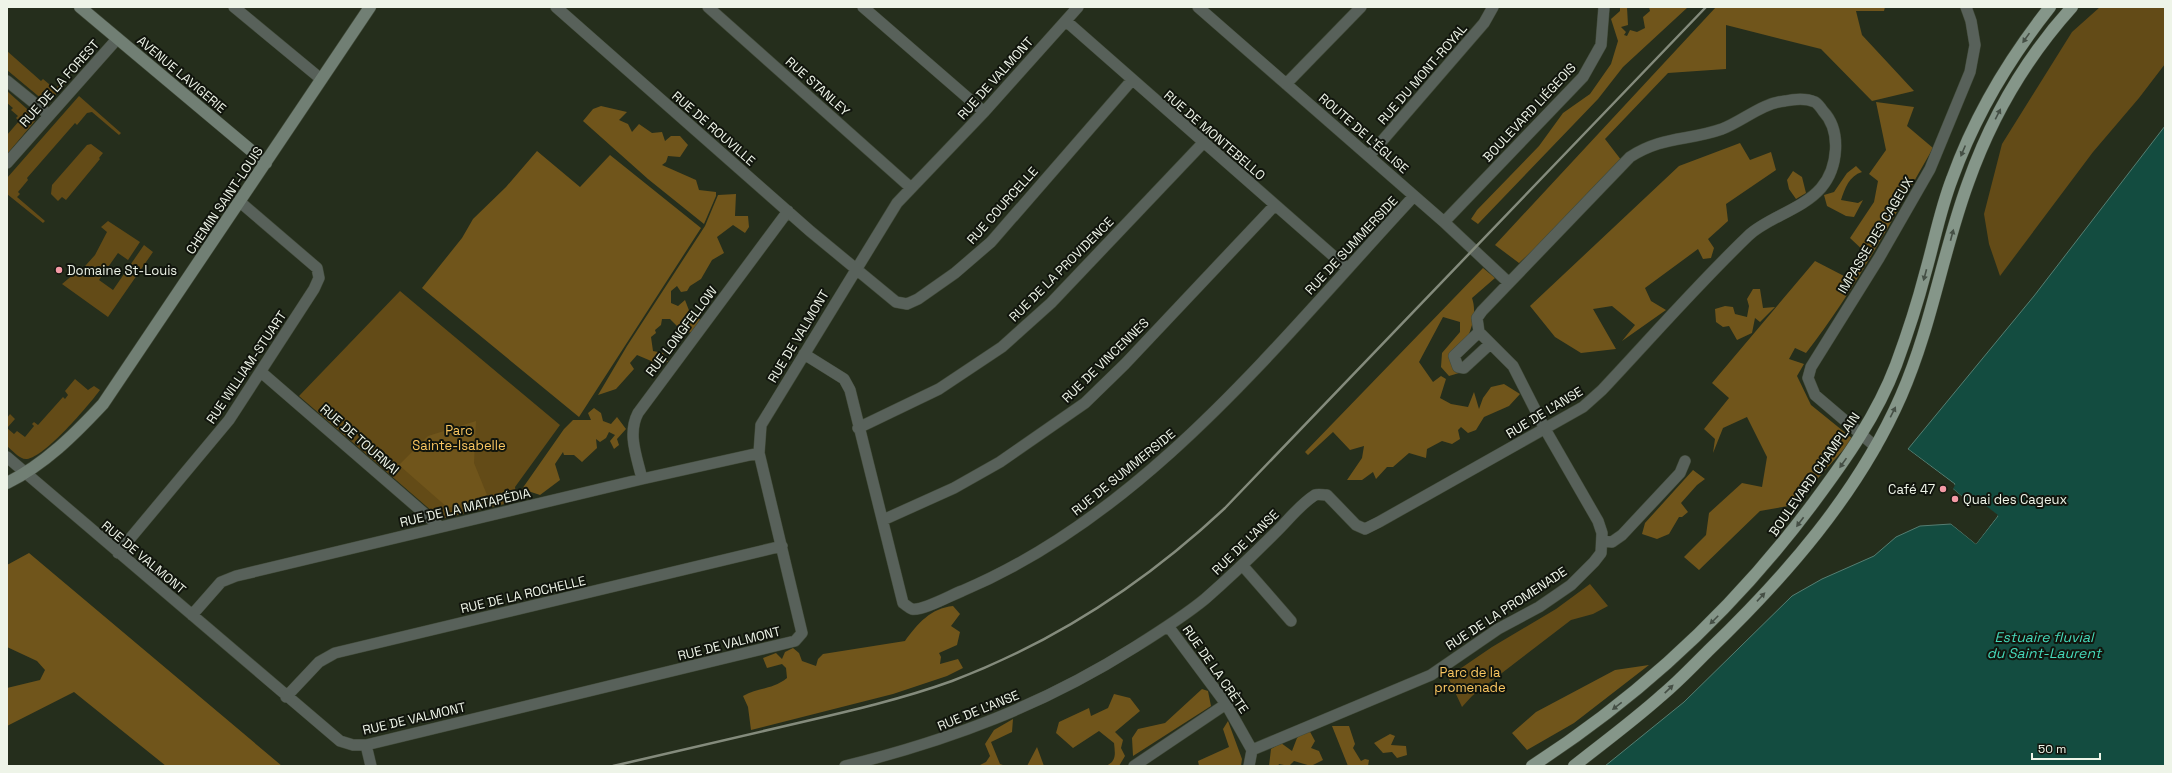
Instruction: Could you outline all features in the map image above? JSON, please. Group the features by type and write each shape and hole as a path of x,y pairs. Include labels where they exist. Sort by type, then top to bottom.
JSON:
{"main road":[{"name":"BOULEVARD CHAMPLAIN","path":"1532,766 1603,717 1643,685 1714,620 1767,562 1793,530 1862,435 1895,367 1913,315 1951,180 1979,114 2010,61 2050,7"},
{"path":"1574,766 1661,696 1760,598 1811,541 1844,497 1876,447 1900,398 1918,353 1959,212 1982,148 2013,86 2045,39 2072,7"}],"street":[{"name":"AVENUE LAVIGERIE","path":"80,7 266,163"},
{"path":"234,7 321,79"},
{"name":"CHEMIN SAINT-LOUIS","path":"7,483 25,474 76,433 102,404 240,202 370,7"},
{"name":"RUE DE ROUVILLE","path":"556,7 788,211 856,267"},
{"name":"RUE STANLEY","path":"708,7 910,187"},
{"path":"863,7 984,112"},
{"name":"RUE DE VALMONT","path":"25,474 340,741 353,745 366,745 796,641 802,633 759,453 761,425 896,203 984,112 1078,7"},
{"path":"1286,84 1361,7"},
{"name":"RUE DU MONT-ROYAL","path":"1368,156 1484,23 1493,7"},
{"name":"BOULEVARD LIÉGEOIS","path":"1444,222 1583,77 1601,46 1604,7"},
{"name":"IMPASSE DES CAGEUX","path":"1876,447 1815,395 1808,378 1811,367 1879,258 1930,169 1946,127 1970,72 1975,45 1971,21 1966,7"},
{"name":"ROUTE DE L'ÉGLISE","path":"1200,8 1444,222 1509,283"},
{"name":"RUE DE MONTEBELLO","path":"1066,21 1347,268"},
{"name":"RUE DE LA FOREST","path":"7,163 117,39"},
{"name":"RUE COURCELLE","path":"856,267 896,302 907,304 918,299 955,273 991,242 1132,80"},
{"path":"7,81 49,115"},
{"name":"RUE DE L'ANSE","path":"846,766 912,749 959,734 1012,713 1076,682 1168,626 1203,600 1243,566 1304,503 1317,494 1327,495 1356,525 1365,528 1583,407 1602,390 1749,235 1799,206 1820,189 1832,172 1836,152 1834,134 1828,116 1815,102 1799,99 1780,101 1760,109 1723,128 1695,137 1666,140 1646,147 1630,157 1477,318 1479,332"},
{"name":"RUE DE LA PROVIDENCE","path":"858,428 939,389 1002,347 1051,303 1203,143"},
{"name":"RUE DE SUMMERSIDE","path":"804,354 844,379 850,390 858,428 867,452 903,603 911,609 920,608 968,588 1028,558 1080,526 1122,494 1177,447 1225,401 1414,196"},
{"name":"RUE WILLIAM-STUART","path":"118,553 229,420 314,289 318,278 317,268 240,202"},
{"name":"RUE DE VINCENNES","path":"883,520 954,488 994,465 1085,403 1125,364 1275,205"},
{"name":"RUE LONGFELLOW","path":"642,479 632,436 633,423 638,413 788,211"},
{"path":"1479,332 1454,356 1458,367 1464,368 1490,344"},
{"name":"RUE DE LA PROMENADE","path":"1252,750 1431,675 1498,629 1538,607 1571,585 1601,553 1602,541 1598,521 1545,429 1513,366 1479,332"},
{"name":"RUE DE TOURNAI","path":"261,372 440,527"},
{"name":"RUE DE LA MATAPÉDIA","path":"192,615 222,582 236,576 642,479 759,453"},
{"path":"7,457 25,474"},
{"path":"1602,541 1612,542 1622,534 1680,473 1685,461"},
{"name":"RUE DE LA ROCHELLE","path":"286,696 319,662 335,653 782,546"},
{"path":"1243,566 1291,621"},
{"name":"RUE DE LA CRÈTE","path":"1168,626 1226,704 1252,750"},
{"path":"1134,766 1226,704"},
{"path":"366,745 371,766"},
{"path":"1249,766 1252,750"}],"green space":[{"path":"1620,7 1627,7 1628,25 1621,27 1626,32 1624,35 1627,36 1630,30 1637,32 1645,28 1643,17 1650,11 1649,7 1688,7 1623,67 1598,99 1478,224 1471,219 1477,210 1539,146 1563,113 1590,94 1611,64 1618,41 1611,19 1620,11"},
{"path":"1716,7 1885,7 1884,11 1856,11 1862,35 1914,91 1872,101 1821,49 1726,25 1726,69 1668,73 1605,139 1625,165 1519,263 1495,245"},
{"path":"2100,7 2165,7 2165,64 2139,98 2093,152 2000,276 1989,244 1984,214 2002,144 2072,32"},
{"path":"7,51 41,81 43,79 55,89 61,83 65,84 51,100 43,100 7,70"},
{"path":"7,91 36,117 35,121 7,154 7,135 19,121 16,118 18,116 11,110 13,108 7,103"},
{"path":"79,96 121,133 119,135 92,112 87,113 77,125 75,123 27,178 28,180 18,192 20,194 17,197 45,221 43,223 7,194 7,178"},
{"path":"1876,102 1914,107 1907,126 1933,148 1873,253 1824,329 1806,353 1795,348 1789,359 1804,364 1797,376 1811,405 1853,439 1794,505 1760,511 1699,570 1684,557 1706,535 1709,513 1742,483 1762,487 1767,457 1747,417 1723,428 1713,453 1715,439 1704,429 1729,398 1712,383 1815,261 1844,276 1868,255 1850,238 1874,202 1878,181 1869,174 1886,150"},
{"path":"601,106 627,112 619,120 628,124 632,132 639,124 652,133 662,132 665,141 671,136 680,136 688,145 680,157 668,156 666,162 662,165 696,180 699,190 716,192 716,196 704,224 648,179 583,121 593,109"},
{"path":"1740,143 1750,160 1771,152 1776,170 1726,204 1728,221 1708,239 1714,248 1711,258 1703,259 1698,249 1645,288 1651,301 1666,310 1622,341 1635,325 1612,306 1593,309 1616,349 1581,353 1555,337 1530,306 1679,166"},
{"path":"91,144 103,153 99,158 100,159 66,200 62,197 58,201 51,194 52,185 87,145"},
{"path":"537,151 580,187 610,155 701,228 579,417 422,288 462,238 473,219 506,187"},
{"path":"1856,166 1862,172 1851,179 1841,200 1858,203 1863,200 1854,217 1846,216 1827,206 1824,195 1834,192 1847,173"},
{"path":"1793,171 1802,177 1806,193 1796,199 1789,189 1787,180"},
{"path":"736,194 735,216 748,216 749,227 745,233 733,225 717,237 724,253 712,260 701,279 690,286 687,291 681,292 677,286 671,291 671,303 678,306 685,300 690,313 701,320 692,332 684,333 670,319 662,319 661,325 655,330 656,333 651,337 653,351 663,353 668,362 656,363 637,355 630,363 634,369 616,389 598,395 627,346 705,226 718,195"},
{"path":"108,221 140,242 128,260 118,253 99,280 113,290 144,245 153,252 108,317 62,284 74,274 77,275 95,255 107,232 101,227"},
{"path":"1483,268 1495,278 1472,298 1474,316 1472,324 1466,342 1453,366 1459,373 1449,376 1441,367 1442,353 1460,332 1460,322 1443,317 1419,362 1433,382 1441,376 1446,379 1440,398 1451,404 1468,407 1474,392 1479,409 1483,398 1491,387 1504,384 1520,394 1509,406 1484,417 1476,430 1468,433 1461,427 1458,430 1460,439 1452,444 1442,441 1427,449 1426,458 1409,453 1393,467 1387,467 1376,479 1373,472 1362,480 1347,480 1362,458 1364,446 1350,450 1333,432 1308,455 1305,452"},
{"path":"1753,289 1760,289 1763,308 1775,307 1760,322 1755,318 1752,333 1737,340 1729,326 1723,327 1716,322 1715,309 1725,306 1733,307 1735,314 1747,317 1749,306 1747,299"},
{"name":"Parc Sainte-Isabelle","path":"400,291 560,425 515,487 517,501 441,519 299,396"},
{"path":"75,379 88,390 94,386 100,390 66,429 35,456 24,459 7,446 7,428 14,434 17,431 25,437 34,426 32,424 34,422 38,425 63,397 65,399 68,395 65,391"},
{"path":"594,408 601,413 603,421 611,424 617,417 626,429 617,439 619,445 614,449 610,441 615,435 609,432 606,438 600,442 596,439 597,448 582,462 574,455 564,455 563,452 555,464 560,480 540,495 522,489 564,429 573,420 591,420 588,413"},
{"path":"10,414 15,419 7,428 7,418"},
{"path":"476,421 474,463 487,495 448,508 399,465 428,436"},
{"path":"1693,470 1705,479 1697,485 1681,503 1688,512 1682,517 1679,517 1669,534 1657,539 1642,534 1645,523"},
{"path":"29,553 282,766 166,766 74,692 7,726 7,688 40,680 45,670 37,661 7,647 7,565"},
{"name":"Parc de la promenade","path":"1590,584 1608,606 1593,614 1571,620 1472,696 1462,707 1448,677 1492,647 1556,609"},
{"path":"953,606 960,614 951,626 960,632 957,645 939,653 941,657 940,664 958,659 963,668 947,676 893,694 751,730 748,707 743,696 776,685 787,678 786,668 782,664 767,668 763,658 776,653 782,659 785,652 793,648 799,653 802,661 816,666 818,659 823,654 905,641 914,629 931,613 945,607"},
{"path":"1649,665 1574,723 1527,750 1512,733 1536,712 1615,670"},
{"path":"1202,689 1208,691 1211,706 1133,756 1132,738 1138,729 1165,723"},
{"path":"1114,694 1130,698 1140,711 1115,732 1123,740 1121,748 1125,756 1119,766 1106,766 1114,759 1114,743 1099,731 1073,748 1056,733 1059,722 1089,708 1091,716 1108,708"},
{"path":"1013,719 1012,732 991,742 1000,764 1006,766 978,766 986,762 990,756 985,744 994,730"},
{"path":"1228,721 1242,759 1241,766 1199,766 1198,761 1229,747 1223,729"},
{"path":"1332,726 1349,726 1355,744 1353,748 1361,761 1365,759 1369,760 1368,766 1348,766"},
{"path":"1308,728 1315,741 1311,748 1319,751 1323,760 1311,766 1294,761 1289,766 1279,764 1278,766 1269,766 1271,749 1281,743 1292,751 1297,738"},
{"path":"1390,734 1395,736 1391,745 1406,746 1407,755 1397,758 1392,752 1383,753 1374,743"},
{"path":"1037,747 1044,766 1027,766"}],"water":[{"name":"Estuaire fluvial du Saint-Laurent","path":"2165,126 2165,766 1605,766 1684,702 1792,596 1822,579 1874,556 1896,537 1920,526 1951,524 1976,544 1998,516 1976,499 1971,504 1952,488 1955,484 1908,449 2034,296"}],"pier":[{"path":"1906,448 1955,485 1953,489 1971,504 1976,498 1998,515 1976,544 1949,522 1953,522 1976,541 1995,516 1976,501 1970,506 1951,490 1952,485 1907,451"}],"railway":[{"path":"613,766 856,709 895,699 952,681 1027,648 1063,629 1131,585 1195,535 1225,508 1706,7"}],"place":[{"name":"Domaine St-Louis","path":"59,270"},
{"name":"Café 47","path":"1943,489"},
{"name":"Quai des Cageux","path":"1955,499"}]}
